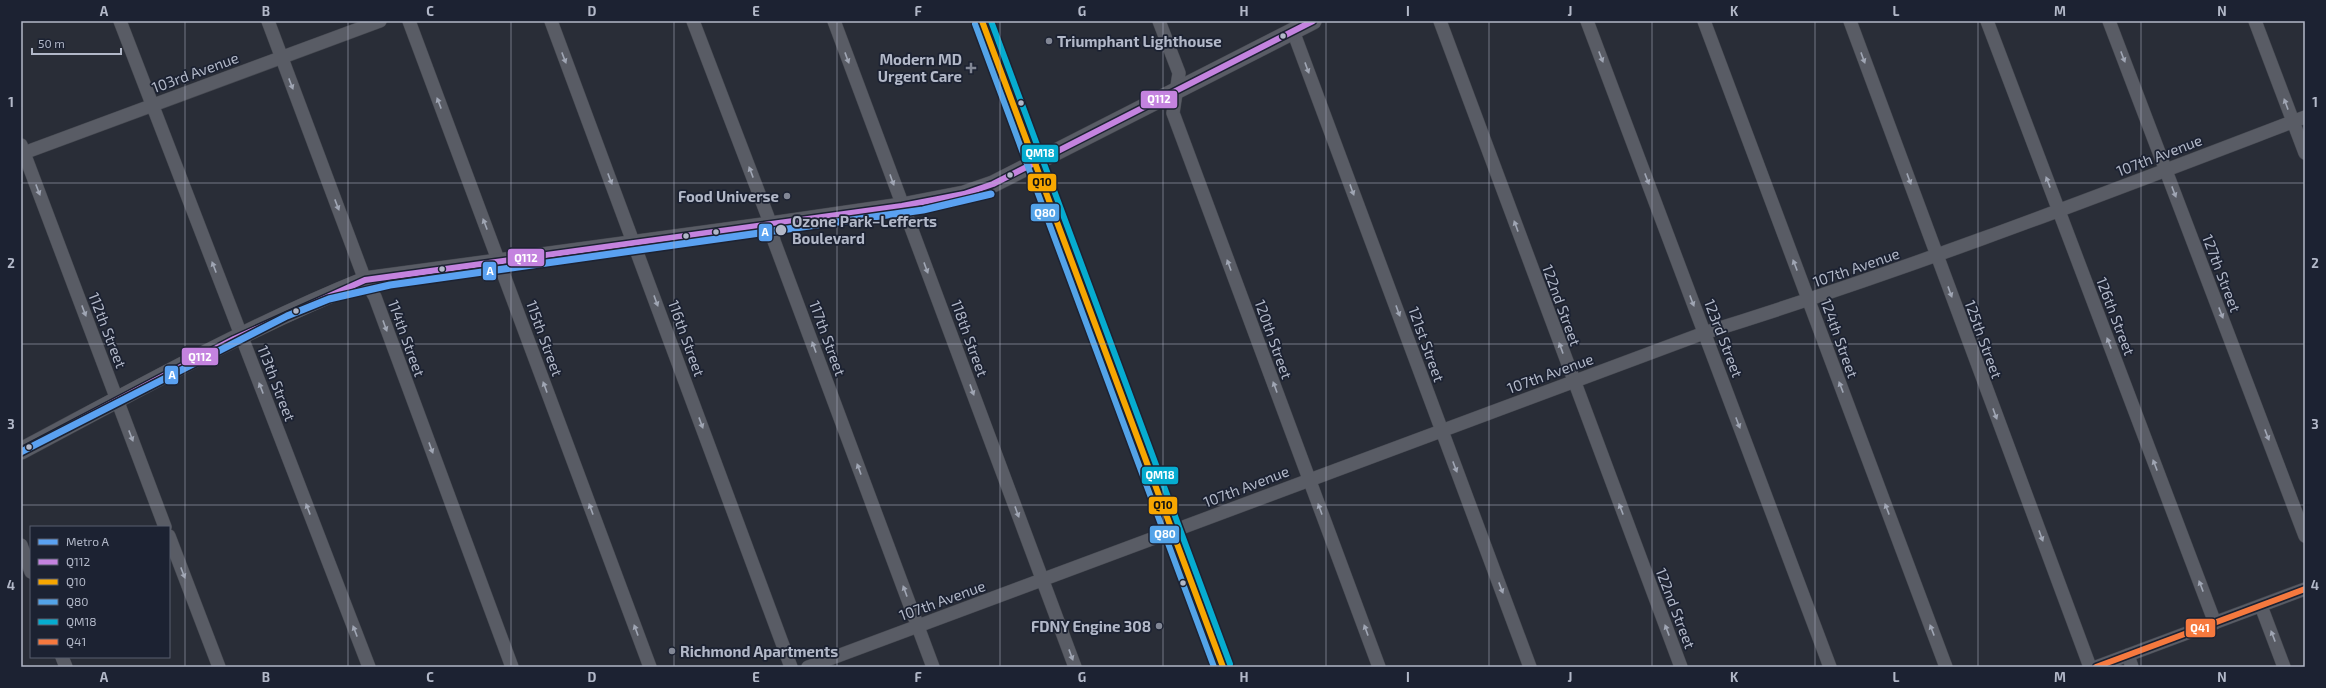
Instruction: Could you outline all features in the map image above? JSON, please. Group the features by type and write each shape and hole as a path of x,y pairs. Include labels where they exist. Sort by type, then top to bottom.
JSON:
{"street":[{"name":"113th Street","path":"120,21 369,667"},
{"name":"114th Street","path":"268,21 365,280 375,297 512,667"},
{"name":"103rd Avenue","path":"22,151 380,21"},
{"name":"115th Street","path":"409,21 650,667"},
{"name":"116th Street","path":"551,21 792,667"},
{"name":"117th Street","path":"693,21 771,224 774,240 933,667"},
{"name":"118th Street","path":"834,21 1075,667"},
{"path":"982,21 1223,667"},
{"name":"120th Street","path":"1159,21 1179,73 1173,113 1379,667"},
{"path":"21,451 241,335 302,305 365,280 902,206 964,194 992,184 1313,21"},
{"name":"122nd Street","path":"1440,21 1681,667"},
{"name":"123rd Street","path":"1587,21 1830,667"},
{"name":"124th Street","path":"1704,21 1946,667"},
{"name":"125th Street","path":"1850,21 2090,667"},
{"name":"126th Street","path":"1987,21 2215,623"},
{"name":"127th Street","path":"2109,21 2305,536"},
{"path":"2255,21 2299,119 2305,153"},
{"name":"121st Street","path":"1293,31 1530,667"},
{"name":"107th Avenue","path":"808,667 1704,332 1809,300 1937,256 2299,119"},
{"name":"112th Street","path":"22,151 166,526"},
{"path":"170,539 219,667"},
{"path":"21,545 30,569"},
{"path":"2096,667 2130,661 2215,623 2305,589"},
{"path":"2261,606 2284,667"}],"metro line":[{"name":"A","path":"21,452 287,316 329,299 390,285 923,210 991,194"}],"transit line":[{"name":"Q10","path":"982,21 1223,667"},
{"name":"QM18","path":"991,21 1230,664"},
{"name":"Q112","path":"21,451 234,339 365,280 902,206 964,194 993,184 1313,21"},
{"name":"Q80","path":"975,24 1214,667"},
{"name":"Q41","path":"2096,667 2305,589"}],"place":[{"name":"Triumphant Lighthouse","path":"1049,41"},
{"name":"Modern MD Urgent Care","path":"971,68"},
{"name":"Food Universe","path":"787,196"},
{"name":"Ozone Park–Lefferts Boulevard","path":"781,230"},
{"name":"FDNY Engine 308","path":"1159,626"},
{"name":"Richmond Apartments","path":"672,651"}]}
